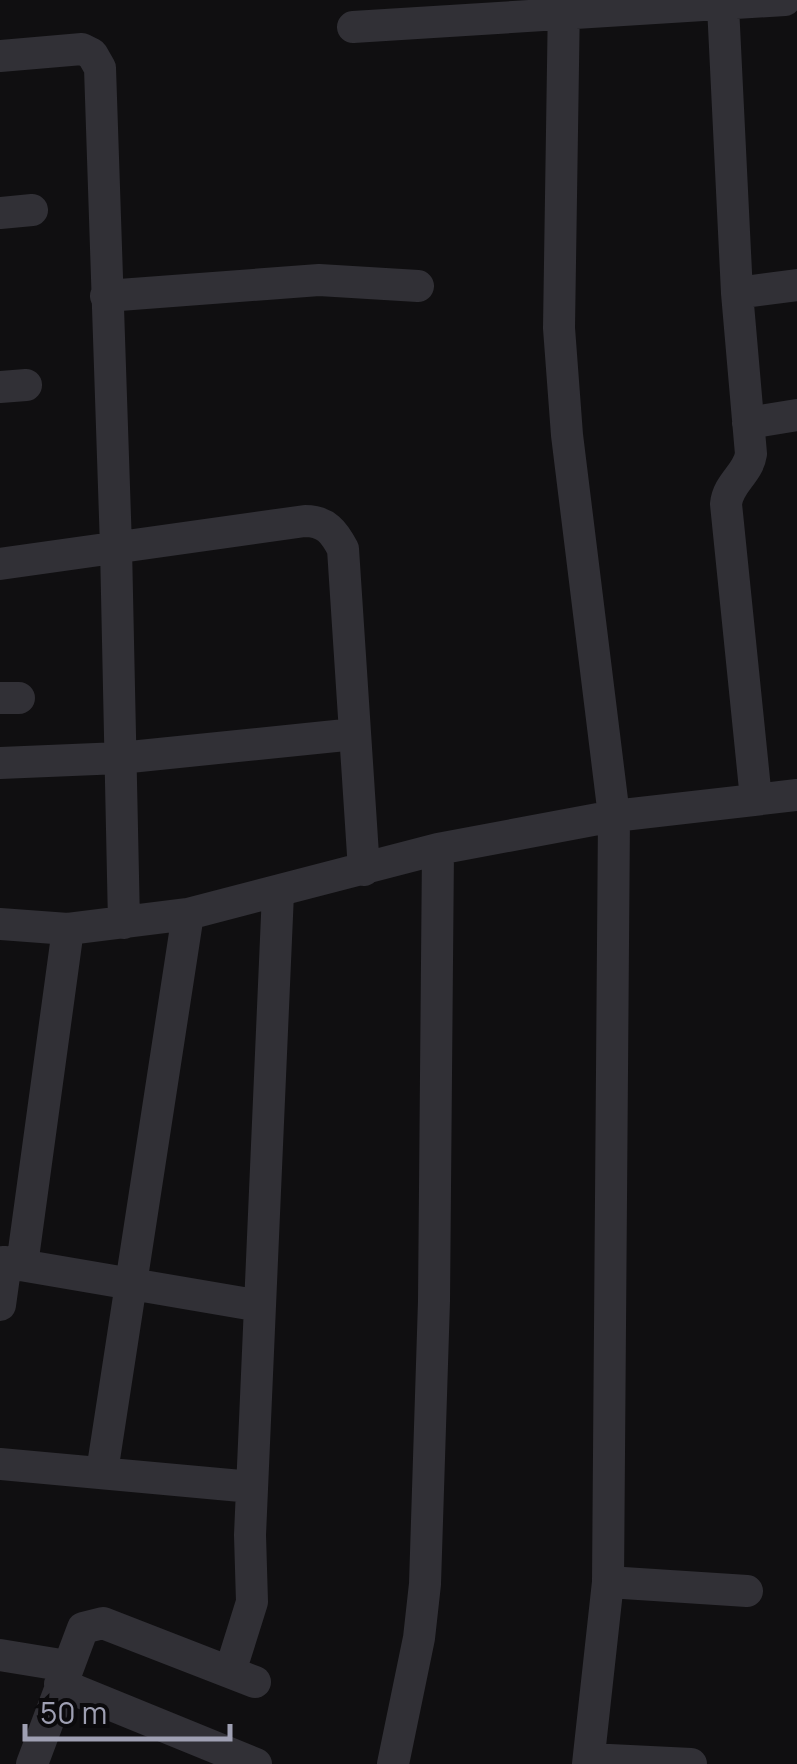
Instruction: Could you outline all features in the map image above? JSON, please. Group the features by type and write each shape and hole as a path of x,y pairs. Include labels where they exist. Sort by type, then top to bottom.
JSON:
{"street":[{"path":"353,27 565,6 785,0"},
{"path":"738,3 737,293 751,460 730,487 726,504 756,799"},
{"path":"565,6 559,328 567,435 614,816 608,1582 588,1761 691,1764"},
{"path":"0,56 82,49 92,54 100,68 124,923"},
{"path":"106,296 319,280 418,286"},
{"path":"737,293 797,284"},
{"path":"748,422 797,415"},
{"path":"0,564 306,521 328,526 343,549 364,870"},
{"path":"0,764 120,758 355,734"},
{"path":"0,924 68,929 188,914 438,849 614,816 797,795"},
{"path":"392,1764 419,1638 425,1584 434,1282 438,849"},
{"path":"32,1764 83,1628 92,1623 103,1623 243,1677 252,1602 252,1488 278,892"},
{"path":"102,1472 188,914"},
{"path":"0,1305 68,929"},
{"path":"9,1263 260,1306"},
{"path":"0,1464 252,1488"},
{"path":"608,1582 747,1591"},
{"path":"0,1655 64,1675 256,1764"}]}
